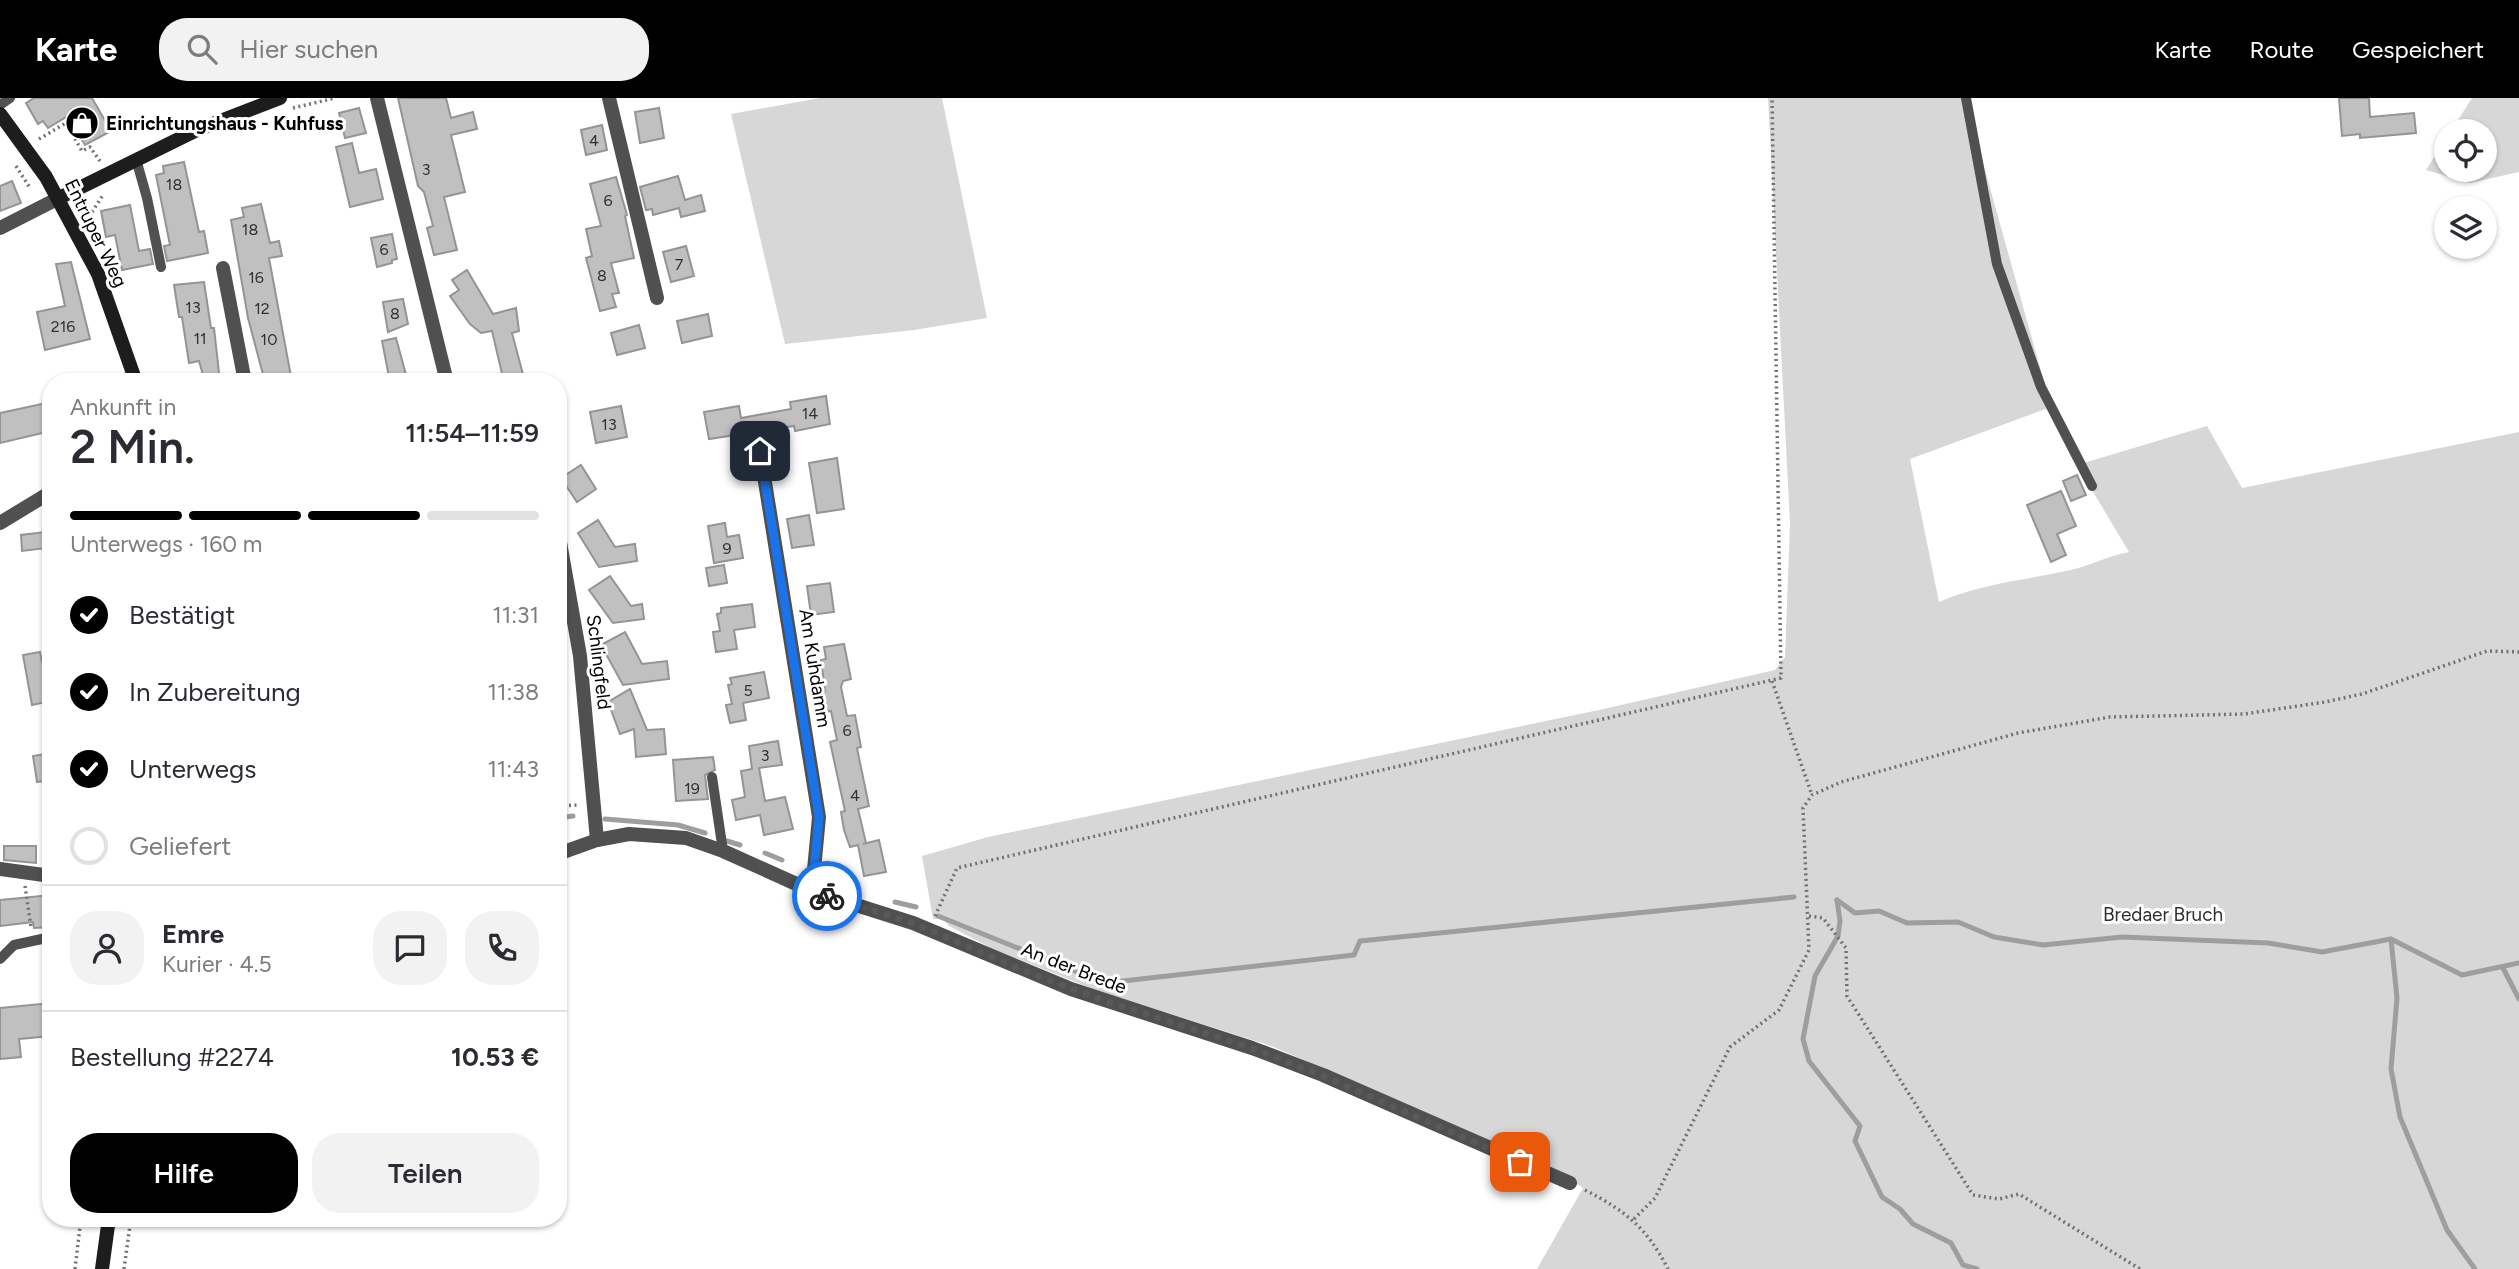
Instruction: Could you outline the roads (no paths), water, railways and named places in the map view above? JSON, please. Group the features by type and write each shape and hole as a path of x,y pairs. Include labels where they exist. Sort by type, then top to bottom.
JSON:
{"main road":[{"path":"59,198 197,130 280,98"},
{"name":"Entruper Weg","path":"0,114 59,198 98,274 133,373"},
{"path":"102,1269 108,1227"}],"street":[{"path":"377,98 445,373"},
{"path":"610,98 657,298"},
{"path":"0,228 59,198"},
{"path":"223,268 243,373"},
{"name":"Am Kuhdamm","path":"760,451 819,817 812,891"},
{"path":"0,523 42,497"},
{"name":"Schlingfeld","path":"567,582 580,656 597,840"},
{"name":"An der Brede","path":"567,852 597,840 629,834 674,837 723,851 812,891 930,929 1092,996 1252,1048 1570,1183"},
{"path":"0,869 42,875"}],"lane":[{"path":"0,105 10,98"},
{"path":"1966,98 1997,264 2041,387 2092,486"},
{"path":"136,159 161,267"},
{"path":"712,778 723,851"},
{"path":"0,959 14,945 42,939"}],"waterway":[{"path":"567,817 573,816"},
{"path":"605,819 678,825 705,833"},
{"path":"727,841 740,845"},
{"path":"765,853 782,860"},
{"path":"938,916 1105,983 1354,955 1360,941 1794,897"},
{"path":"1837,900 1855,913 1879,911 1907,923 1958,922 1994,937 2043,945 2122,937 2268,943 2322,952 2391,939 2462,975 2519,963"},
{"path":"1837,900 1840,921 1838,936 1815,976 1803,1039 1809,1061 1860,1126 1855,1141 1882,1197 1900,1209 1913,1224 1951,1243 1963,1265 1977,1269"},
{"path":"895,902 916,907"},
{"path":"2391,939 2397,998 2391,1069 2400,1117 2447,1230 2475,1269"},
{"path":"2503,968 2519,999"}],"place":[{"name":"Einrichtungshaus - Kuhfuss","path":"82,123"}],"park label":[{"name":"Bredaer Bruch","path":"2163,914"}]}
